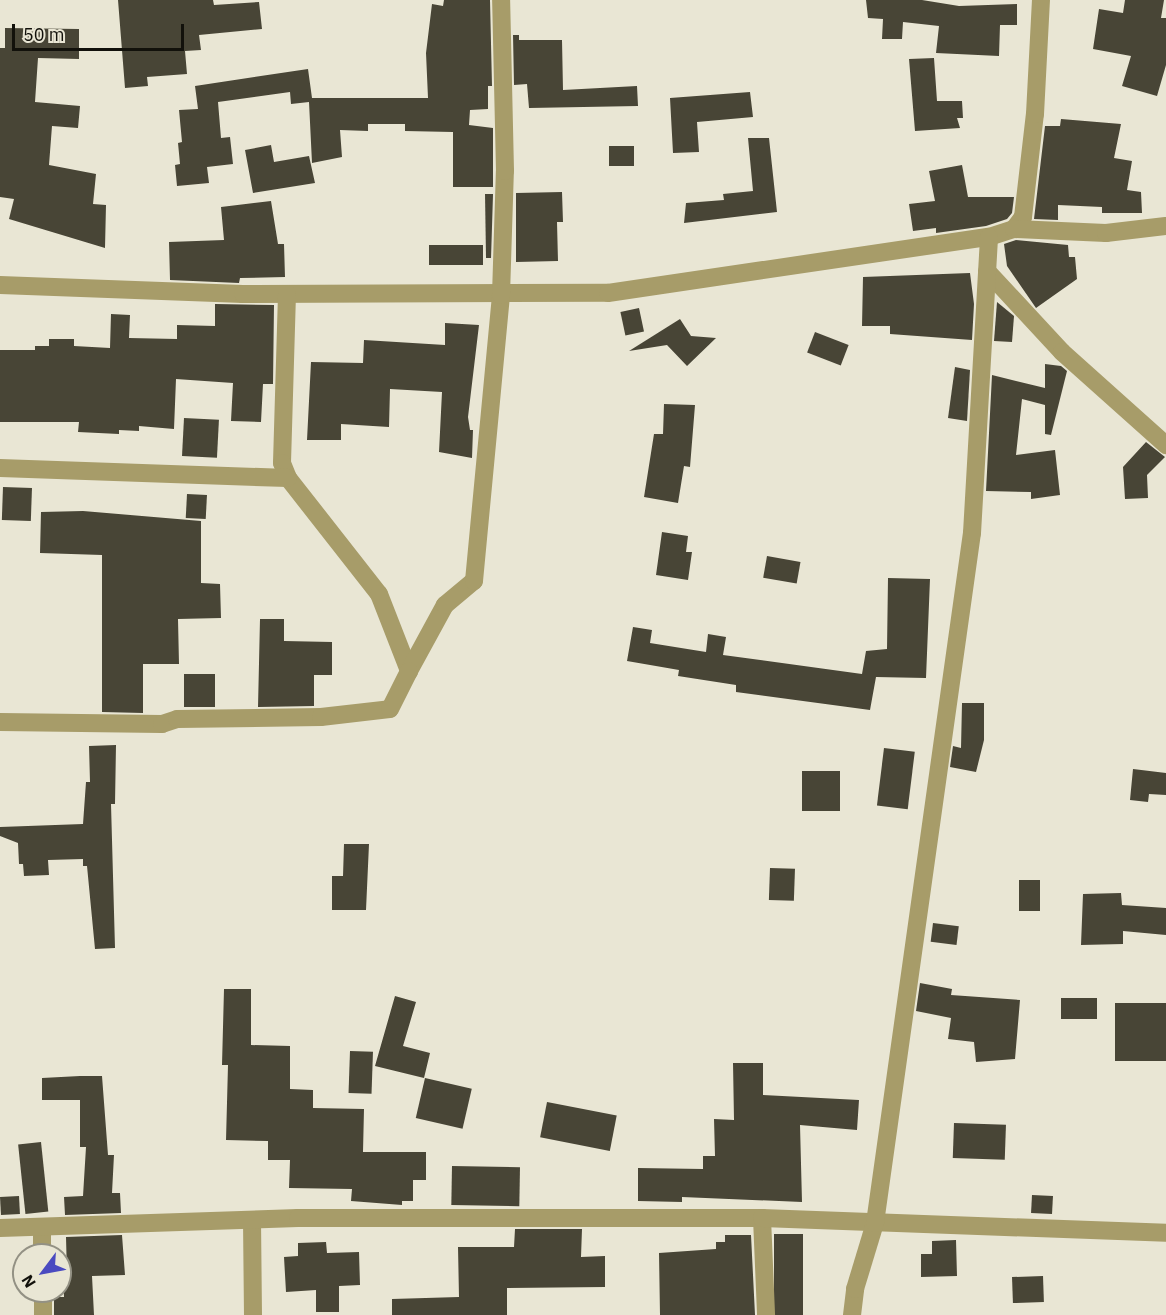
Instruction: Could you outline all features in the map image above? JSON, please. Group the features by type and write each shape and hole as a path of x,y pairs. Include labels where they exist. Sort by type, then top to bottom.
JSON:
{"street":[{"path":"0,722 162,724 177,719 321,717 390,709 445,605 474,581 482,465 501,295 505,171 501,0"},
{"path":"1014,229 1023,217 1035,114 1041,0"},
{"path":"0,285 287,294 608,293 989,237 1014,229 1106,233 1166,226"},
{"path":"852,1315 855,1289 875,1223 972,533 989,237"},
{"path":"987,271 1062,352 1166,445"},
{"path":"287,294 282,463 288,478 379,594 409,671"},
{"path":"0,468 288,478"},
{"path":"762,1218 766,1315"},
{"path":"0,1228 252,1220 762,1218 1166,1233"},
{"path":"252,1220 253,1315"},
{"path":"42,1227 42,1243"}],"building":[{"path":"118,0 213,0 214,5 259,2 262,29 199,35 201,50 185,51 187,74 147,77 148,86 125,88"},
{"path":"444,0 490,0 492,86 488,86 488,109 470,110 469,125 493,128 493,187 453,187 453,132 405,131 405,124 368,124 368,131 340,130 342,157 312,163 309,102 291,104 290,92 218,102 221,138 230,137 233,164 207,167 209,183 177,186 175,165 180,164 178,143 182,142 179,110 198,109 195,86 308,69 312,98 428,98 426,53 432,4 443,6"},
{"path":"866,0 922,0 959,6 1017,4 1017,25 1000,25 999,56 936,53 939,26 903,22 902,39 882,39 883,19 868,18"},
{"path":"1125,0 1164,0 1161,18 1166,18 1166,65 1157,96 1122,86 1131,56 1093,49 1099,9 1123,13"},
{"path":"5,28 79,29 79,59 38,58 35,102 80,106 78,128 52,126 49,165 96,174 93,204 106,205 105,248 9,219 14,199 0,197 0,48 5,48"},
{"path":"513,35 519,35 519,40 562,40 563,90 637,86 638,106 529,108 527,84 514,85"},
{"path":"934,58 937,101 962,101 963,118 957,118 960,128 915,131 909,59"},
{"path":"750,92 753,117 697,122 699,152 673,153 670,98"},
{"path":"1061,119 1121,124 1114,158 1132,161 1127,190 1141,192 1142,213 1102,213 1102,207 1058,205 1058,220 1034,219 1045,126 1060,126"},
{"path":"748,138 769,138 777,212 684,223 686,203 724,200 723,194 753,191"},
{"path":"271,145 274,162 309,156 315,183 253,193 245,150"},
{"path":"609,146 634,146 634,166 609,166"},
{"path":"962,165 968,197 1014,197 1012,213 1007,219 986,226 936,233 936,228 913,231 909,204 935,201 929,171"},
{"path":"562,192 563,222 557,222 558,261 516,262 516,193"},
{"path":"485,194 493,194 491,258 486,258"},
{"path":"271,201 278,244 284,244 285,277 240,278 239,283 170,280 169,242 224,240 221,207"},
{"path":"1016,240 1068,245 1069,257 1075,257 1077,279 1036,308 1007,266 1004,244"},
{"path":"429,245 483,245 483,265 429,265"},
{"path":"970,273 974,304 972,340 890,334 890,326 862,326 863,277"},
{"path":"997,302 1014,316 1012,342 994,341"},
{"path":"215,304 274,305 273,384 263,384 261,422 231,421 233,383 176,379 174,429 139,426 139,431 119,430 119,434 78,432 79,422 0,422 0,350 35,350 35,346 49,346 49,339 74,339 74,346 110,348 111,314 130,315 129,338 177,339 177,325 215,326"},
{"path":"639,308 644,331 625,335 620,312"},
{"path":"680,319 691,336 716,338 687,366 667,345 629,351"},
{"path":"445,323 479,325 468,417 470,430 473,430 472,458 439,452 442,392 390,389 389,427 341,424 341,440 307,440 311,362 363,363 364,340 445,345"},
{"path":"815,332 849,345 841,365 807,353"},
{"path":"1045,364 1061,366 1067,371 1051,435 1045,434 1045,405 1022,399 1016,455 1055,450 1060,495 1031,499 1031,492 986,491 992,375 1045,388"},
{"path":"955,367 970,370 967,421 948,418"},
{"path":"664,404 695,405 690,467 684,466 678,503 644,497 654,434 663,434"},
{"path":"184,418 219,420 217,458 182,456"},
{"path":"1146,442 1165,457 1147,475 1148,498 1125,499 1123,467"},
{"path":"3,487 32,488 31,521 2,520"},
{"path":"187,494 207,495 206,519 186,518"},
{"path":"83,511 201,521 201,583 220,584 221,618 178,619 179,664 143,664 143,713 102,712 102,555 40,553 41,512"},
{"path":"662,532 688,536 686,552 692,552 688,580 656,575"},
{"path":"767,556 800,562 797,584 763,578"},
{"path":"888,578 930,579 926,678 876,677 870,710 736,692 736,685 678,676 679,670 627,661 633,627 652,630 650,643 706,652 708,634 726,637 723,655 862,674 866,651 887,649"},
{"path":"260,619 284,619 284,641 332,642 332,675 314,675 314,706 258,707"},
{"path":"184,674 215,674 215,707 184,707"},
{"path":"962,703 984,703 984,740 976,772 950,767 953,746 961,748"},
{"path":"116,745 115,804 111,804 115,948 95,949 87,866 83,866 83,859 48,860 49,875 24,876 23,864 19,864 18,843 0,836 0,827 83,824 86,782 90,782 89,746"},
{"path":"884,748 915,752 908,809 877,806"},
{"path":"1133,769 1166,773 1166,795 1149,794 1148,802 1130,800"},
{"path":"802,771 840,771 840,811 802,811"},
{"path":"344,844 369,844 366,910 332,910 332,876 343,876"},
{"path":"770,868 795,869 794,901 769,900"},
{"path":"1019,880 1040,880 1040,911 1019,911"},
{"path":"1121,893 1122,905 1166,908 1166,935 1123,931 1123,944 1081,945 1083,894"},
{"path":"933,923 959,926 956,945 931,942"},
{"path":"920,983 952,989 951,995 1020,1000 1015,1059 976,1062 974,1042 948,1039 951,1018 916,1011"},
{"path":"224,989 251,989 251,1045 290,1046 290,1089 313,1090 313,1108 364,1109 363,1152 426,1152 426,1180 413,1180 413,1201 402,1201 402,1205 351,1201 352,1189 289,1188 290,1160 268,1160 268,1141 226,1140 228,1065 222,1065"},
{"path":"395,996 416,1002 403,1046 430,1053 424,1078 375,1066"},
{"path":"1061,998 1097,998 1097,1019 1061,1019"},
{"path":"1115,1003 1166,1003 1166,1061 1115,1061"},
{"path":"350,1051 373,1052 372,1094 349,1093"},
{"path":"733,1063 763,1063 763,1095 859,1100 857,1130 800,1125 802,1202 682,1197 682,1202 638,1201 638,1168 703,1169 703,1156 715,1156 714,1119 734,1120"},
{"path":"102,1076 108,1155 114,1155 112,1193 120,1193 121,1213 65,1215 64,1197 83,1196 86,1147 80,1147 80,1100 42,1100 42,1078"},
{"path":"425,1078 472,1089 463,1129 416,1118"},
{"path":"547,1102 617,1116 610,1151 540,1137"},
{"path":"954,1123 1006,1125 1005,1160 953,1158"},
{"path":"41,1142 48,1212 25,1214 18,1144"},
{"path":"452,1166 520,1167 519,1206 451,1205"},
{"path":"1032,1195 1053,1196 1052,1214 1031,1213"},
{"path":"19,1196 20,1214 1,1215 0,1197"},
{"path":"515,1229 582,1229 581,1257 605,1256 605,1287 507,1288 507,1315 392,1315 392,1299 459,1297 458,1247 514,1247"},
{"path":"774,1234 803,1234 803,1315 774,1315"},
{"path":"122,1235 125,1275 92,1276 94,1315 54,1315 54,1303 72,1303 72,1243 66,1243 66,1237"},
{"path":"725,1235 751,1235 755,1315 660,1315 659,1253 716,1249 716,1242 725,1242"},
{"path":"956,1240 957,1276 921,1277 921,1254 932,1254 932,1241"},
{"path":"326,1242 327,1253 359,1252 360,1285 339,1286 339,1312 316,1312 316,1290 286,1292 284,1257 298,1256 298,1243"},
{"path":"1043,1276 1044,1302 1013,1303 1012,1277"}]}
